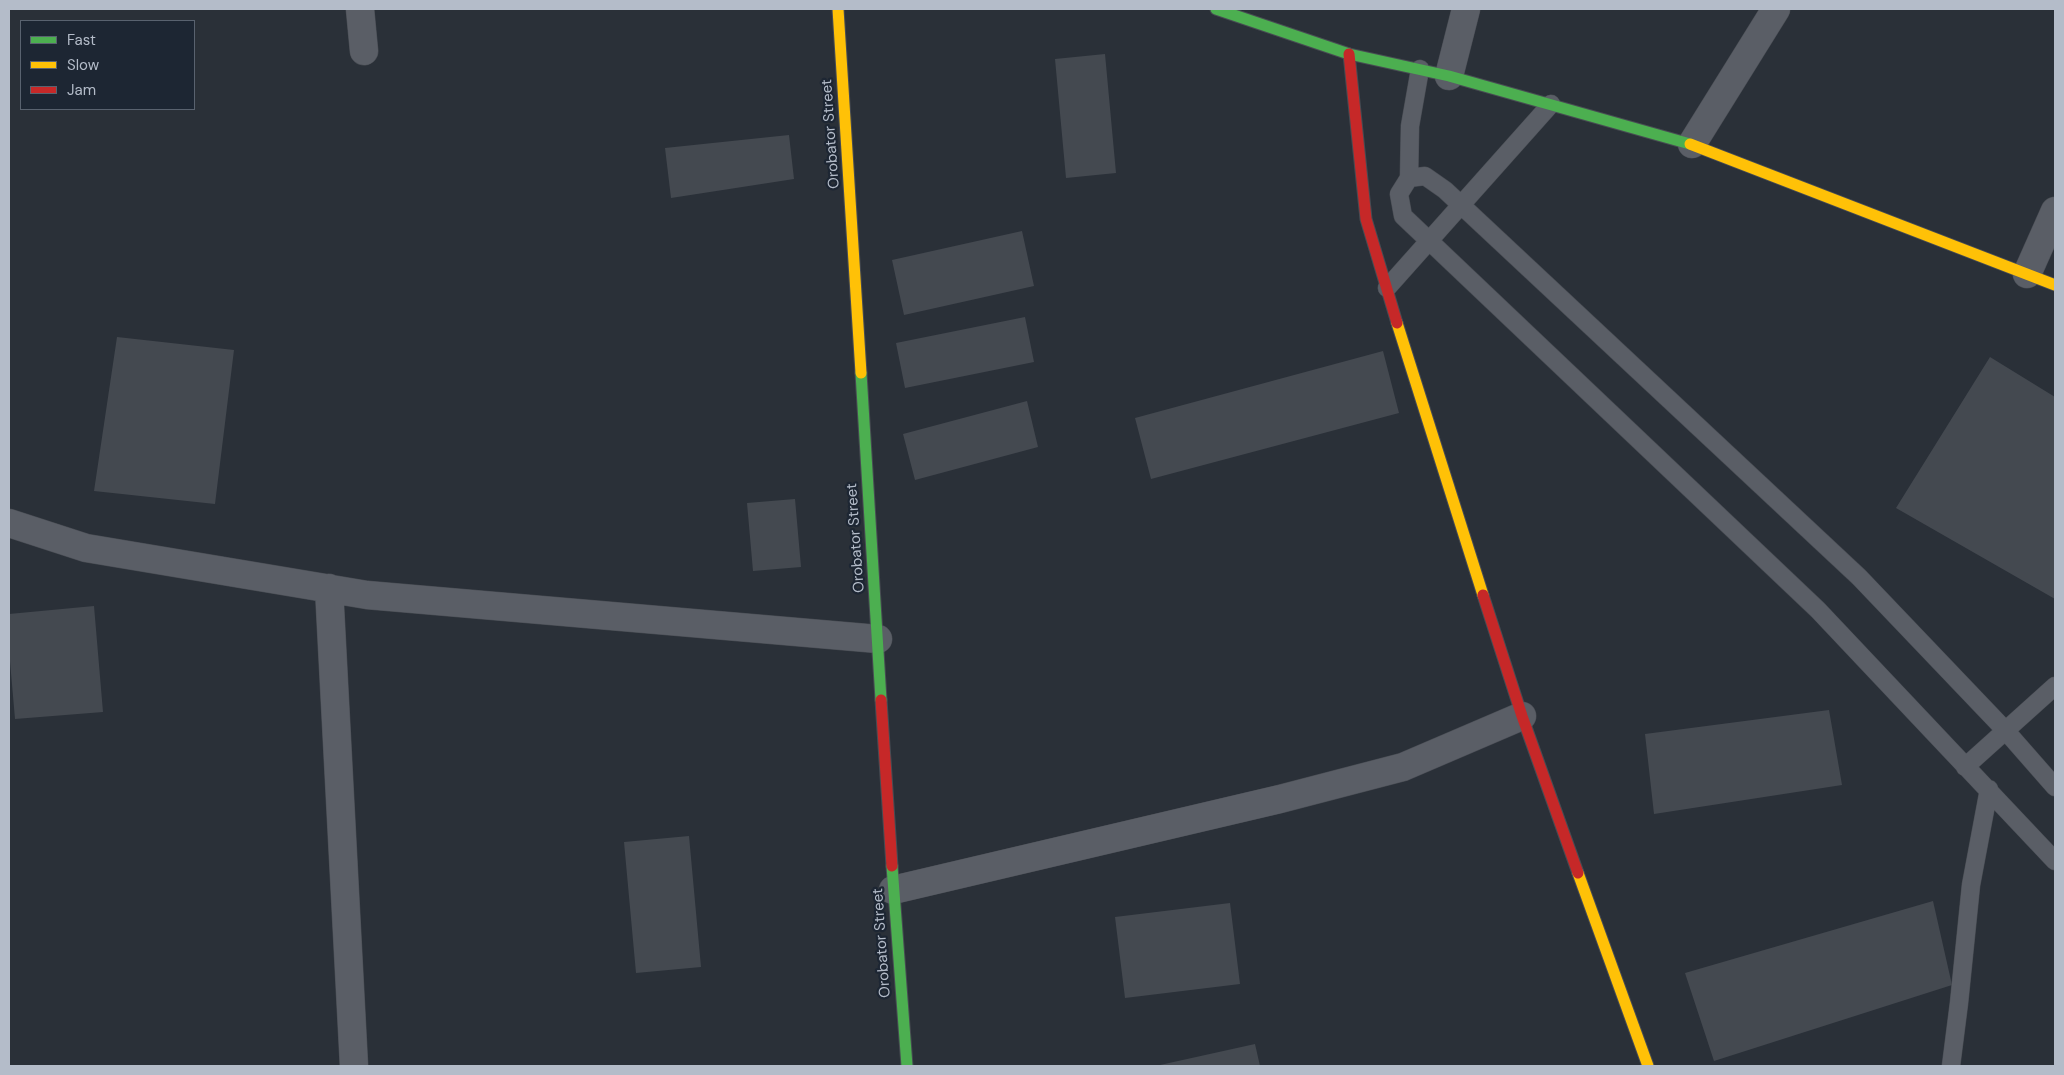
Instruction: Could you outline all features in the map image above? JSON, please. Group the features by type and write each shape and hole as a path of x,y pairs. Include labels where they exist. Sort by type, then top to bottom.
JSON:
{"street":[{"path":"360,9 364,51"},
{"name":"Orobator Street","path":"838,9 893,890 906,1066"},
{"path":"1216,9 1349,54 1449,76 1692,144 2055,286"},
{"path":"1449,76 1466,9"},
{"path":"1692,144 1776,9"},
{"path":"1349,54 1366,219 1419,395 1522,716 1648,1066"},
{"path":"2027,274 2055,211"},
{"path":"9,523 86,548 367,595 878,639"},
{"path":"329,588 354,1066"},
{"path":"893,890 1280,799 1402,767 1522,716"}],"lane":[{"path":"1420,69 1410,126 1409,178 1399,194 1403,216 1818,610 2055,861"},
{"path":"1387,288 1551,104"},
{"path":"1409,178 1425,176 1461,204 1859,577 2005,730 2055,787"},
{"path":"1965,767 2055,686"},
{"path":"1951,1066 1960,1003 1970,885 1989,789"}],"building":[{"path":"1105,54 1116,173 1066,178 1055,59"},
{"path":"789,135 794,179 671,198 665,148"},
{"path":"1022,231 1034,286 904,315 892,260"},
{"path":"1025,317 1034,362 905,388 896,343"},
{"path":"117,337 234,350 215,504 94,491"},
{"path":"1383,351 1399,413 1151,479 1135,418"},
{"path":"1990,357 2055,397 2055,599 1896,508"},
{"path":"1027,401 1038,447 915,480 903,434"},
{"path":"795,499 801,567 753,571 747,503"},
{"path":"94,606 103,712 15,719 9,650 9,614"},
{"path":"1829,710 1842,785 1654,814 1645,734"},
{"path":"689,836 701,967 636,973 624,842"},
{"path":"1933,901 1952,985 1714,1061 1685,973"},
{"path":"1230,903 1240,984 1125,998 1115,917"},
{"path":"1255,1044 1260,1066 1160,1065"}],"traffic: fast":[{"path":"1216,9 1349,54 1449,76 1690,144"},
{"path":"861,373 881,700"},
{"path":"892,866 907,1066"}],"traffic: slow":[{"path":"838,9 861,373"},
{"path":"1690,144 2055,285"},
{"path":"1397,323 1483,595"},
{"path":"1578,873 1648,1066"}],"traffic: jam":[{"path":"1349,54 1366,219 1397,323"},
{"path":"1483,595 1522,716 1578,873"},
{"path":"881,700 892,866"}]}
